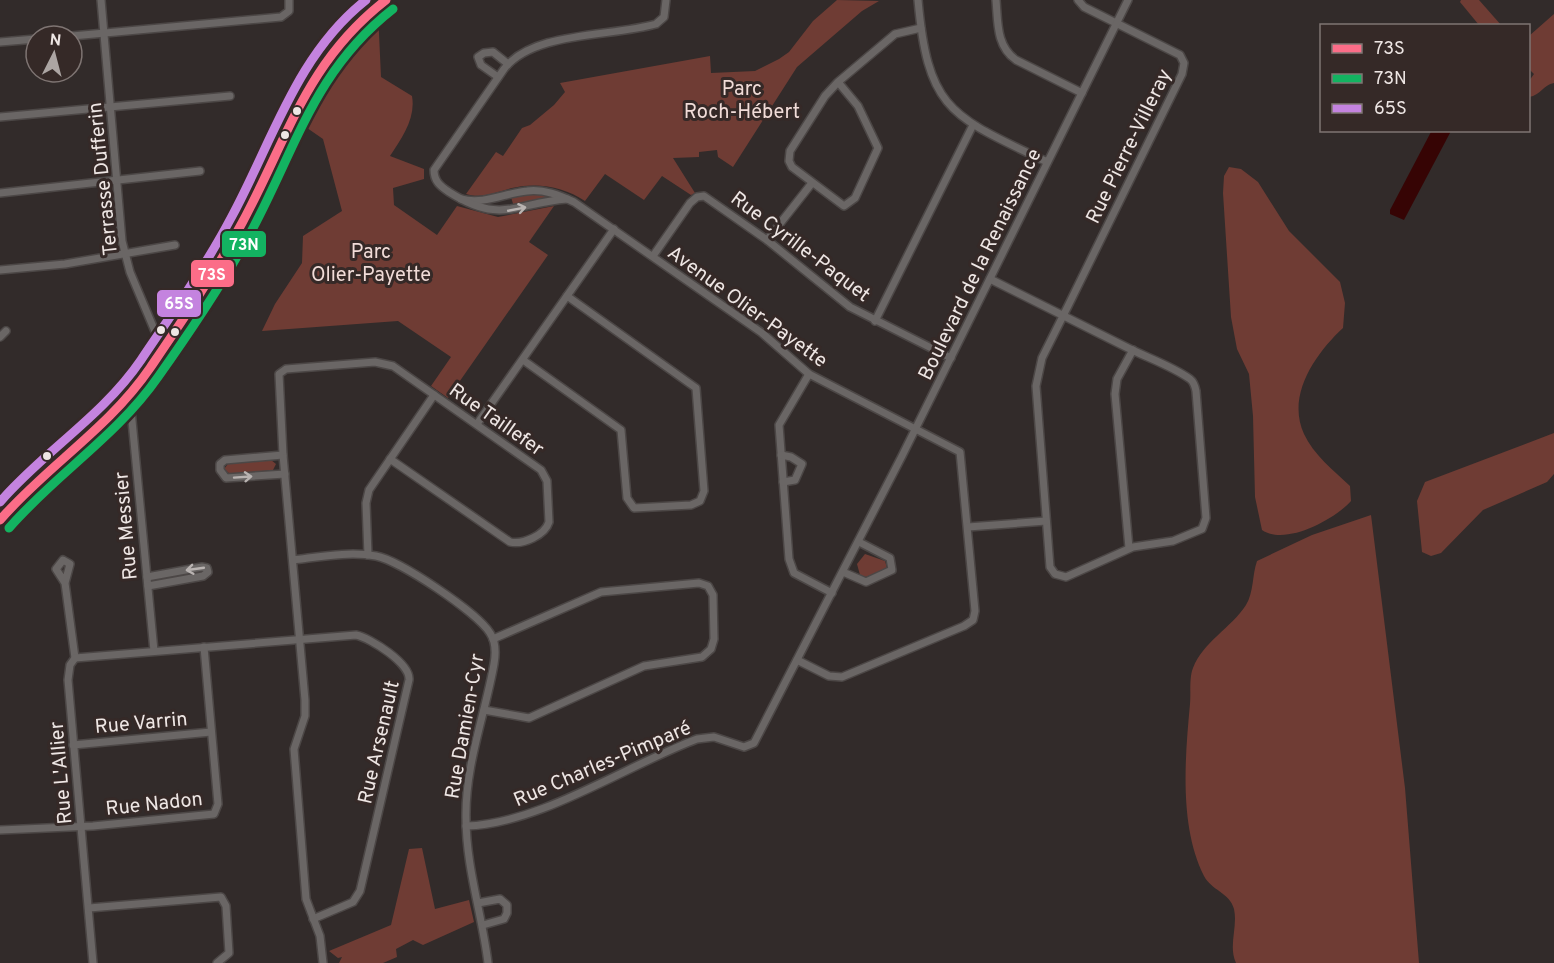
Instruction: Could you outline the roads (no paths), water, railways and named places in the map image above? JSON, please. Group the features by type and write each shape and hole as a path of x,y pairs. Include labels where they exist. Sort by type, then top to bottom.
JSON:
{"street":[{"name":"Terrasse Dufferin","path":"101,0 124,254 157,341 162,348"},
{"path":"84,35 281,17 289,11 289,0"},
{"path":"0,520 43,474 101,425 125,400 162,348 240,227 291,120 328,58 353,26 386,0"},
{"path":"568,199 498,211 479,208 438,183 434,170 498,77 520,53 535,46 656,24 664,17 666,0"},
{"path":"918,0 926,60 935,84 953,108 973,125 1047,162"},
{"path":"996,0 1000,38 1008,53 1016,60 1082,93"},
{"name":"Rue Pierre-Villeray","path":"1078,0 1084,7 1180,55 1184,68 1042,358 1036,382 1050,567 1059,576 1071,575 1129,548"},
{"name":"Boulevard de la Renaissance","path":"749,746 758,735 859,542 1128,0"},
{"path":"838,82 858,106 876,141 878,152 849,205 838,203 792,167 789,154 825,96 838,82 895,34 921,28"},
{"path":"0,42 24,40"},
{"path":"498,77 481,64 478,57 484,53 493,52 508,64"},
{"path":"0,117 230,96"},
{"path":"875,321 973,125"},
{"path":"0,193 117,182 200,171"},
{"path":"767,240 812,183"},
{"name":"Avenue Olier-Payette","path":"461,199 479,201 537,190 568,199 762,333 809,374 954,447 961,453 968,527"},
{"name":"Rue Cyrille-Paquet","path":"653,256 690,202 699,196 712,200 767,240 844,303 875,321 951,358"},
{"path":"477,424 614,229"},
{"path":"0,270 58,265 175,245"},
{"path":"990,279 1063,316 1133,350 1188,378 1195,386 1206,520 1202,529 1184,538 1129,548 1115,394 1117,379 1133,350"},
{"path":"523,360 621,430 627,498 634,508 691,505 700,501 704,491 696,388 567,296"},
{"name":"Rue Taillefer","path":"323,963 321,939 306,896 294,749 305,708 278,381 283,369 382,362 397,368 543,473 547,481 549,519 543,531 519,543 510,542 390,459"},
{"path":"809,374 780,420 790,567 796,575 832,593"},
{"path":"368,555 367,496 434,395"},
{"name":"Rue Messier","path":"125,400 131,410 154,651"},
{"path":"283,455 225,460 220,464 220,470 226,478 285,474"},
{"path":"781,455 791,456 802,464 795,480 783,482"},
{"path":"797,660 829,676 842,677 971,622 975,611 968,527 1046,521"},
{"path":"843,572 866,582 892,570 890,558 859,542"},
{"name":"Rue Damien-Cyr","path":"292,560 368,555 385,558 404,567 477,618 493,639 495,659 469,779 466,826 470,869 483,925 488,963"},
{"path":"147,577 202,567 207,568 208,572 206,576 148,586"},
{"name":"Rue L'Allier","path":"65,582 75,658 70,665 68,680 93,963"},
{"path":"484,710 529,718 644,666 702,657 714,641 713,595 708,586 699,583 605,591 493,639"},
{"name":"Rue Arsenault","path":"75,658 350,635 364,636 404,664 410,675 359,895 351,903 313,919"},
{"name":"Rue Nadon","path":"0,830 214,814 218,804 204,647"},
{"name":"Rue Varrin","path":"73,745 211,732"},
{"name":"Rue Charles-Pimparé","path":"466,826 491,825 524,815 697,739 714,737 740,746 749,746"},
{"path":"89,908 221,897 226,906 230,954 216,963"},
{"path":"478,903 500,899 507,905 504,919 483,925"}],"park label":[{"name":"Parc Roch-Hébert","path":"742,100"},
{"name":"Parc Olier-Payette","path":"371,262"}]}
